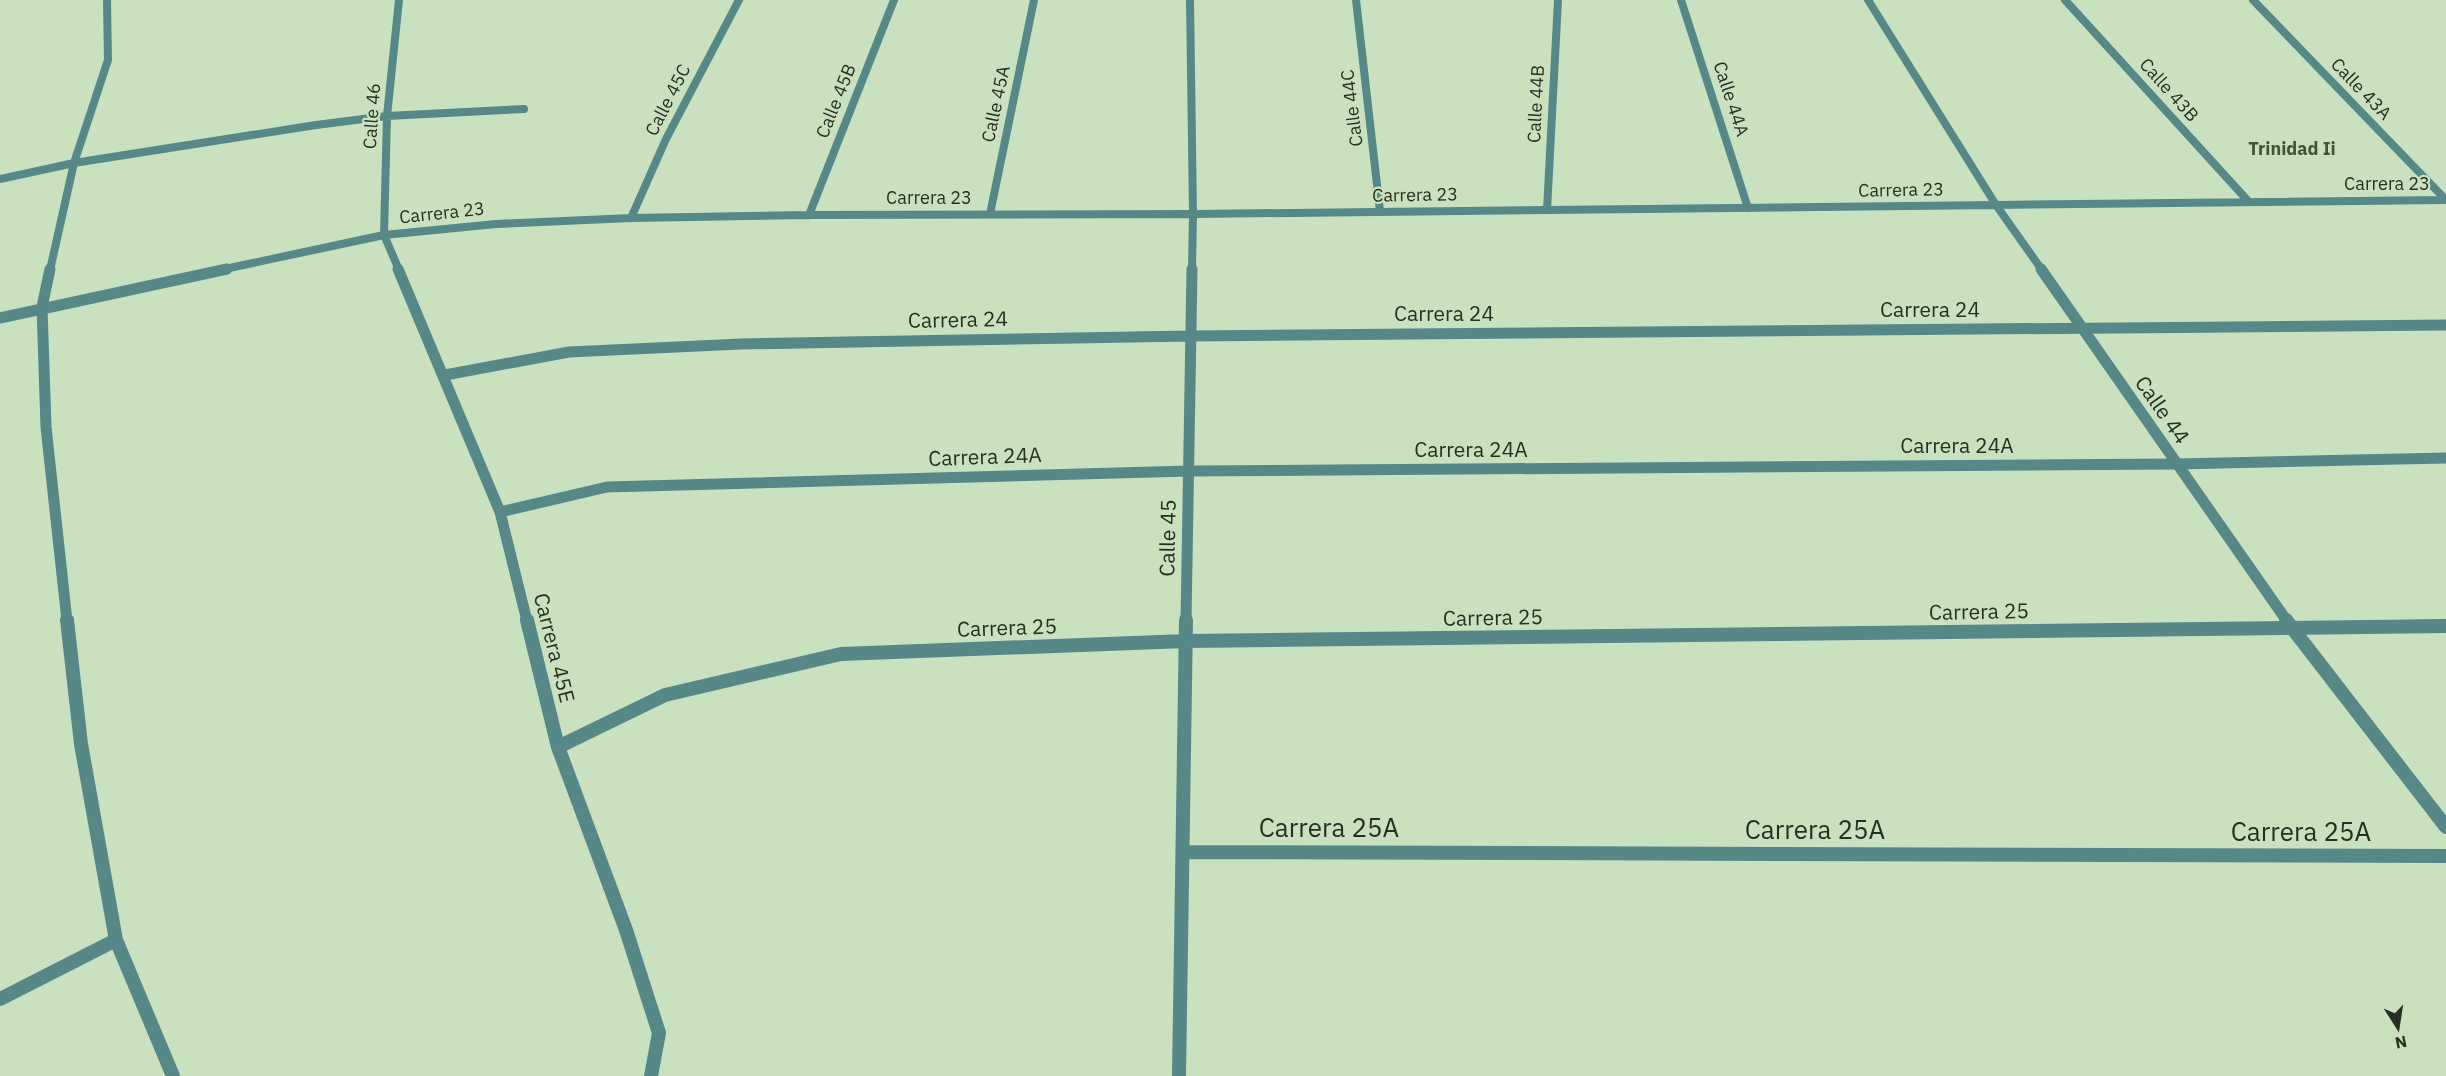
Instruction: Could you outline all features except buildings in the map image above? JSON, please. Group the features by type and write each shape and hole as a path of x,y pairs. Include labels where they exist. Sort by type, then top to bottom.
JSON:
{"street":[{"path":"107,0 108,60 74,163 42,307 46,426 81,744 116,940 173,1076"},
{"name":"Calle 46","path":"384,235 387,116 399,0"},
{"name":"Calle 45C","path":"631,218 666,139 739,0"},
{"name":"Calle 45B","path":"809,215 894,0"},
{"name":"Calle 45A","path":"990,214 1034,0"},
{"name":"Calle 45","path":"1179,1076 1193,214 1190,0"},
{"name":"Calle 44C","path":"1356,0 1380,212"},
{"name":"Calle 44B","path":"1547,210 1558,0"},
{"name":"Calle 44A","path":"1681,0 1748,208"},
{"name":"Calle 44","path":"1868,0 1996,205 2081,328 2292,628 2446,827"},
{"name":"Calle 43B","path":"2065,0 2249,202"},
{"name":"Calle 43A","path":"2253,0 2446,200"},
{"path":"0,179 74,163 387,116 524,109"},
{"name":"Carrera 23","path":"0,318 42,307 384,235 496,224 631,218 809,215 1193,214 2446,200"},
{"name":"Carrera 45E","path":"384,235 445,375 500,512 558,747 626,930 659,1033 651,1076"},
{"name":"Carrera 24","path":"445,375 569,352 741,344 1190,336 2446,325"},
{"name":"Carrera 24A","path":"500,512 607,487 1189,471 2177,464 2446,458"},
{"name":"Carrera 25","path":"558,747 665,695 841,654 1186,640 2446,626"},
{"name":"Carrera 25A","path":"1183,852 2446,856"},
{"path":"0,999 116,940"}],"district":[{"name":"Trinidad Ii","path":"2292,149"}]}
